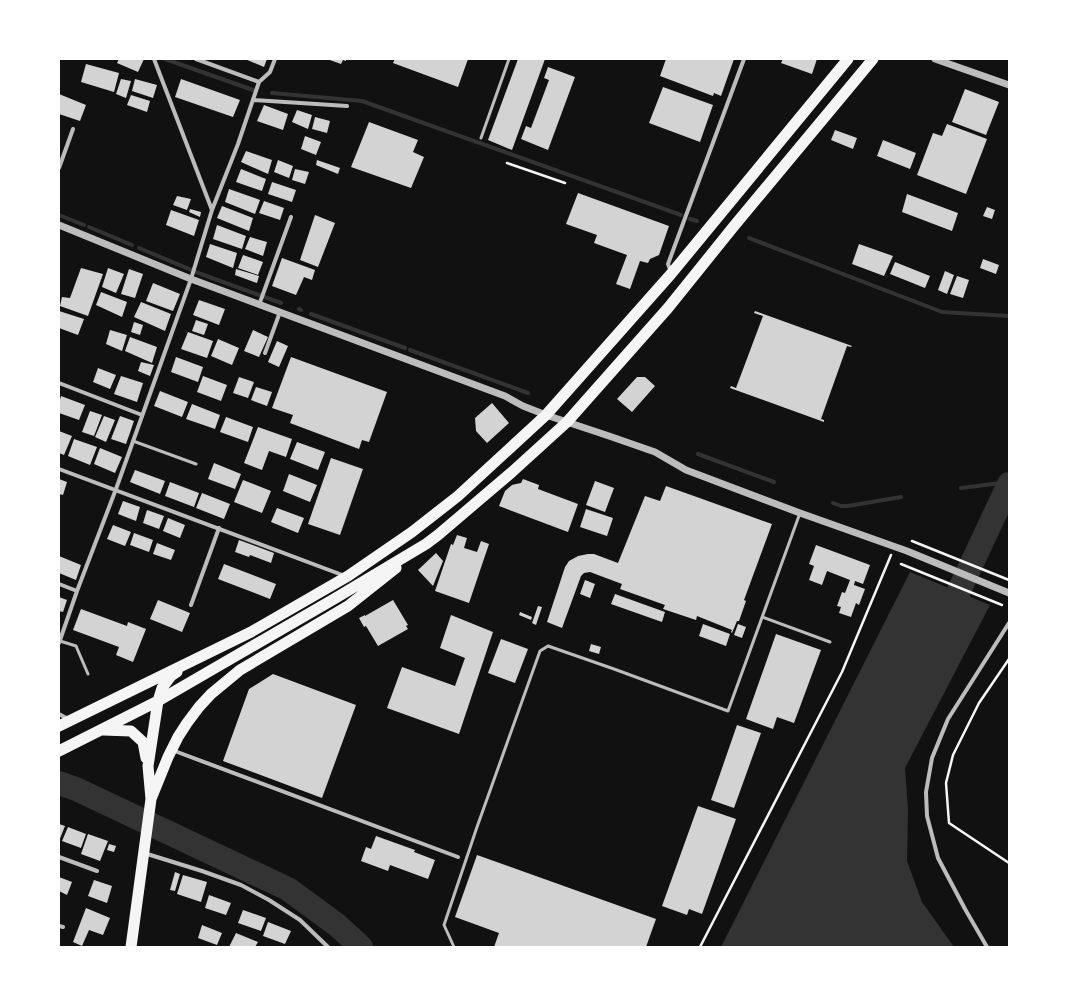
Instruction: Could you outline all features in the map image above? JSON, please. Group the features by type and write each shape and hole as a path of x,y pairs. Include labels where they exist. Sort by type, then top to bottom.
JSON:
{"highway":[{"path":"59,726 250,632 348,576 412,532 458,496 546,415 671,274 848,59"},
{"path":"151,798 171,750 187,723 211,694 240,670 348,606 438,535 512,472 567,422 668,308 873,59"},
{"path":"59,751 158,701 426,544"},
{"path":"148,766 158,701 162,688 171,676 186,664"},
{"path":"103,730 131,732 143,742 148,766 151,798 131,947"}],"street":[{"path":"154,59 212,210"},
{"path":"196,59 259,82"},
{"path":"59,642 116,489 191,277 212,210 238,144 259,82 270,72 274,59"},
{"path":"671,274 668,264 744,59"},
{"path":"935,59 1009,85"},
{"path":"253,100 347,106"},
{"path":"59,168 73,129"},
{"path":"260,302 291,217"},
{"path":"59,225 191,277 260,302 280,312 505,396 523,406 546,415 655,452 686,470 906,551 1009,593"},
{"path":"265,353 280,312"},
{"path":"59,383 142,416"},
{"path":"59,469 348,576"},
{"path":"191,605 219,528"},
{"path":"59,584 77,591"},
{"path":"987,947 938,858 927,816 926,792 932,758 948,719 1009,623"},
{"path":"59,714 70,720"},
{"path":"171,750 458,857"},
{"path":"144,853 241,885 269,900 300,920 328,947"},
{"path":"59,857 97,871"}],"lane":[{"path":"481,138 509,59"},
{"path":"133,441 196,464"},
{"path":"454,947 444,926 477,827 540,651 548,646 728,711 800,513"},
{"path":"762,618 830,642"},
{"path":"59,642 76,646 88,674"}],"path":[{"path":"507,163 565,183"},
{"path":"912,541 1009,580"},
{"path":"700,947 842,672 894,547"},
{"path":"901,564 1002,605"},
{"path":"1009,659 979,703 953,755 946,783 948,823 1009,863"}],"shaded area":[{"path":"910,572 990,605 905,768 908,810 907,861 922,902 954,947 721,947"}],"building":[{"path":"119,59 144,59 138,72 117,63"},
{"path":"245,59 267,59 264,67"},
{"path":"327,59 346,59 346,61 343,60 341,64"},
{"path":"395,59 468,59 458,87 393,63"},
{"path":"518,59 545,59 512,150 488,140"},
{"path":"666,59 734,59 721,96 714,93 713,96 660,76"},
{"path":"783,59 817,59 812,74 781,63"},
{"path":"86,64 119,73 114,92 81,82"},
{"path":"548,67 575,77 548,150 521,139 526,126 531,128 549,80 544,78"},
{"path":"121,79 131,81 126,98 116,94"},
{"path":"135,79 157,85 153,98 132,91"},
{"path":"181,79 240,100 233,117 175,97"},
{"path":"663,87 713,105 700,142 649,123"},
{"path":"965,89 999,102 986,135 952,122"},
{"path":"59,94 86,105 80,121 59,114"},
{"path":"131,95 150,101 147,112 127,105"},
{"path":"264,105 288,114 283,130 257,121"},
{"path":"297,110 312,115 308,129 292,122"},
{"path":"315,117 330,121 327,133 312,129"},
{"path":"369,122 418,140 413,152 424,157 411,188 351,167"},
{"path":"947,124 987,139 966,194 917,175 933,133 942,136"},
{"path":"835,130 857,138 853,149 831,140"},
{"path":"305,136 321,142 316,155 301,149"},
{"path":"883,140 916,153 910,169 877,156"},
{"path":"246,151 272,160 268,174 241,162"},
{"path":"278,160 293,166 289,178 274,172"},
{"path":"317,160 340,168 338,174 316,165"},
{"path":"241,169 266,179 262,191 236,182"},
{"path":"295,169 309,172 305,184 292,180"},
{"path":"272,182 296,190 292,202 268,194"},
{"path":"229,189 260,200 255,214 225,202"},
{"path":"578,193 669,226 659,255 650,259 648,263 640,261 630,289 616,284 627,255 594,243 597,235 566,224"},
{"path":"907,194 958,213 952,231 902,212"},
{"path":"177,196 191,199 187,210 173,205"},
{"path":"264,201 284,208 280,220 259,213"},
{"path":"222,206 253,218 249,231 217,218"},
{"path":"987,207 995,210 992,219 983,216"},
{"path":"190,209 201,212 200,217 189,212"},
{"path":"171,210 199,220 194,236 166,225"},
{"path":"315,215 335,223 318,267 300,260"},
{"path":"217,225 246,236 242,249 213,239"},
{"path":"250,237 267,242 263,256 245,249"},
{"path":"210,244 237,253 233,268 206,257"},
{"path":"859,244 893,256 884,276 852,264"},
{"path":"243,255 263,262 258,275 238,268"},
{"path":"282,258 315,270 312,280 304,277 296,295 272,286"},
{"path":"983,259 999,265 996,274 980,268"},
{"path":"895,262 930,276 925,288 890,274"},
{"path":"81,268 103,274 88,316 60,306 62,297 70,298"},
{"path":"108,268 124,274 116,293 102,287"},
{"path":"129,269 143,274 135,298 121,294"},
{"path":"236,269 259,276 257,283 235,275"},
{"path":"945,271 954,275 947,294 938,290"},
{"path":"957,276 969,280 963,298 950,294"},
{"path":"153,283 180,294 173,311 146,301"},
{"path":"101,292 127,302 122,317 96,305"},
{"path":"199,300 225,309 219,325 193,315"},
{"path":"141,302 171,314 165,331 134,317"},
{"path":"59,311 84,319 78,335 59,328"},
{"path":"755,311 852,346 847,346 821,419 824,420 824,422 730,388 731,386 736,388 763,316 754,313"},
{"path":"196,320 208,324 204,335 192,331"},
{"path":"134,322 143,325 140,335 131,332"},
{"path":"110,330 127,335 122,351 106,344"},
{"path":"253,330 268,337 259,357 244,351"},
{"path":"188,332 213,341 207,358 181,349"},
{"path":"130,337 157,347 152,363 125,351"},
{"path":"218,339 239,348 232,365 211,356"},
{"path":"277,341 288,346 279,367 268,362"},
{"path":"176,357 203,367 198,382 171,372"},
{"path":"291,357 387,392 369,442 362,440 359,449 290,423 293,415 272,408"},
{"path":"141,362 154,365 150,376 138,371"},
{"path":"98,368 116,375 110,389 93,382"},
{"path":"121,376 143,383 137,402 114,394"},
{"path":"203,376 227,385 221,401 197,392"},
{"path":"239,377 254,382 248,398 233,393"},
{"path":"637,377 645,377 655,386 632,412 617,399"},
{"path":"256,387 272,392 267,406 251,400"},
{"path":"160,391 188,402 182,417 154,406"},
{"path":"61,396 85,405 79,420 59,413"},
{"path":"492,403 509,423 487,443 476,431 475,418"},
{"path":"192,404 220,415 215,429 186,419"},
{"path":"90,411 102,415 94,436 82,432"},
{"path":"104,416 115,420 106,442 95,437"},
{"path":"120,416 134,421 126,444 111,439"},
{"path":"226,417 253,427 248,442 220,432"},
{"path":"258,427 292,439 286,457 269,451 262,470 244,463"},
{"path":"59,431 72,436 64,455 59,453"},
{"path":"74,439 97,447 90,465 68,456"},
{"path":"297,442 325,452 318,470 290,459"},
{"path":"100,448 122,457 115,473 94,464"},
{"path":"331,458 363,469 340,535 308,524"},
{"path":"214,463 241,474 235,489 208,479"},
{"path":"135,470 165,481 160,494 130,482"},
{"path":"289,474 317,485 310,502 283,491"},
{"path":"59,479 67,482 63,495 59,494"},
{"path":"523,479 539,485 538,489 578,504 568,532 499,506 505,491 512,485 521,483"},
{"path":"243,480 271,491 262,513 234,502"},
{"path":"595,481 614,488 605,512 586,505"},
{"path":"170,482 199,493 194,507 165,496"},
{"path":"666,486 772,524 744,600 746,601 739,621 737,621 732,633 732,630 697,616 696,620 663,609 665,605 620,589 622,584 590,572 584,573 581,576 562,628 547,622 565,567 569,561 578,556 594,554 618,563 645,496 660,501"},
{"path":"202,493 230,504 224,519 196,508"},
{"path":"123,501 140,507 136,521 118,514"},
{"path":"277,508 304,518 298,533 271,522"},
{"path":"586,509 613,518 607,536 580,527"},
{"path":"147,510 164,516 159,529 143,523"},
{"path":"168,518 185,525 180,538 163,531"},
{"path":"113,525 131,532 125,546 107,539"},
{"path":"134,533 153,540 149,552 130,545"},
{"path":"457,535 467,538 464,548 477,552 481,541 489,544 469,603 435,591 451,544 453,545"},
{"path":"239,540 274,553 271,563 250,555 249,557 235,552"},
{"path":"157,543 175,550 171,560 153,554"},
{"path":"816,545 870,565 863,584 855,581 854,585 865,589 859,605 856,603 851,617 839,613 841,607 837,606 842,592 845,593 850,580 827,571 822,585 809,580 814,566 809,564"},
{"path":"436,553 443,561 433,586 418,570"},
{"path":"59,556 81,565 76,580 59,573"},
{"path":"224,564 276,584 270,599 218,579"},
{"path":"585,580 595,584 590,598 580,594"},
{"path":"615,594 665,612 662,622 611,604"},
{"path":"59,597 67,600 63,612 59,611"},
{"path":"158,600 190,613 182,632 150,619"},
{"path":"393,600 408,625 406,626 408,629 378,646 366,626 364,627 359,618"},
{"path":"538,606 542,607 536,625 532,623"},
{"path":"81,609 127,626 128,622 146,629 133,662 116,655 119,647 73,630"},
{"path":"520,612 532,617 531,620 519,615"},
{"path":"451,615 493,632 459,734 387,708 402,667 455,686 465,658 440,648"},
{"path":"703,624 730,634 726,646 699,636"},
{"path":"738,624 746,627 742,638 734,635"},
{"path":"776,634 821,650 794,723 777,717 773,729 746,719"},
{"path":"501,639 528,649 515,683 488,673"},
{"path":"591,644 601,647 599,654 589,651"},
{"path":"273,674 356,705 322,798 223,761 249,689"},
{"path":"737,725 761,733 734,808 711,800"},
{"path":"698,806 736,819 702,914 689,909 687,915 662,906"},
{"path":"59,824 65,826 59,841"},
{"path":"68,827 86,834 81,848 62,841"},
{"path":"88,834 108,841 100,861 81,854"},
{"path":"376,836 415,850 414,852 435,860 428,879 390,865 388,871 361,861 366,847 371,849"},
{"path":"109,844 116,846 114,852 107,850"},
{"path":"477,855 656,919 646,947 494,947 499,933 455,917"},
{"path":"175,872 180,874 175,891 170,890"},
{"path":"183,875 207,882 201,902 177,894"},
{"path":"59,877 72,882 67,895 59,891"},
{"path":"94,880 112,886 107,903 88,896"},
{"path":"209,895 231,903 226,915 205,908"},
{"path":"86,908 110,918 103,935 89,930 82,946 73,942"},
{"path":"243,910 266,918 261,931 238,923"},
{"path":"268,922 291,931 285,944 263,936"},
{"path":"202,925 222,933 217,945 198,938"},
{"path":"236,933 258,942 255,947 229,947"}],"waterway":[{"path":"165,59 253,90"},
{"path":"272,93 362,101 681,215"},
{"path":"59,215 84,225"},
{"path":"690,219 697,221"},
{"path":"89,227 132,245"},
{"path":"749,238 942,312 1009,316"},
{"path":"139,248 201,274 281,303"},
{"path":"311,314 405,348"},
{"path":"410,350 528,393"},
{"path":"698,454 774,482"},
{"path":"961,488 1009,482"},
{"path":"944,619 956,597 1009,484"},
{"path":"833,503 841,506 848,506 901,497"},
{"path":"59,783 76,789 288,889 337,925 361,947"}]}
